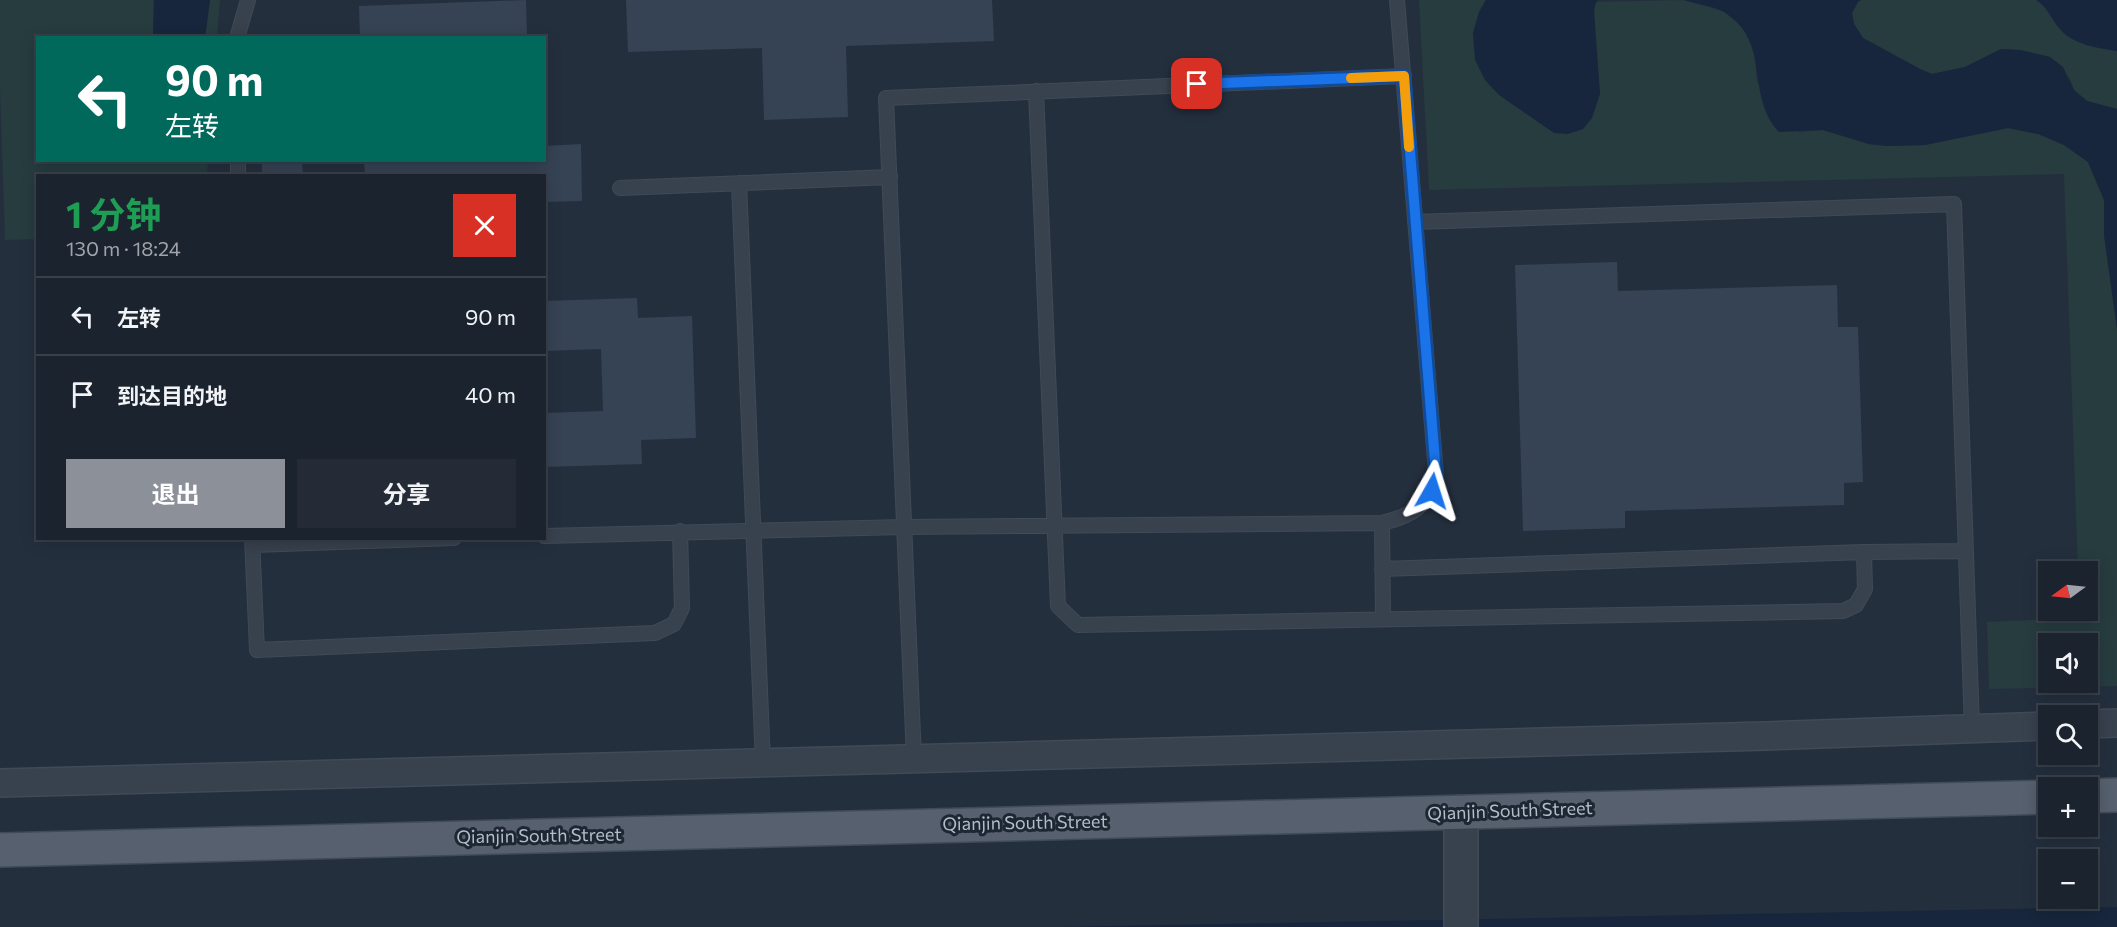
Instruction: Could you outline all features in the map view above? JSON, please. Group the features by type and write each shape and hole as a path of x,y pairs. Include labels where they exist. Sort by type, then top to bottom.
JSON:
{"main road":[{"path":"2098,796 2117,795"},
{"name":"Qianjin South Street","path":"0,850 2038,797"}],"street":[{"path":"2098,724 2117,723"},
{"path":"0,783 2038,726"},
{"path":"1461,812 1461,927"}],"lane":[{"path":"238,36 248,0"},
{"path":"546,536 904,526 1382,523 1401,518 1418,509 1432,491 1436,474 1397,0"},
{"path":"914,759 886,98 1404,76"},
{"path":"1036,91 1058,606 1078,625 1843,611 1856,605 1865,589 1864,552"},
{"path":"621,188 890,177"},
{"path":"739,183 763,763"},
{"path":"1415,222 1954,204 1972,729"},
{"path":"1382,523 1383,619"},
{"path":"354,540 253,542 257,650 655,633 674,624 682,608 680,531"},
{"path":"1382,568 1864,552 1966,551"}],"green space":[{"path":"0,0 154,0 153,36 36,36 36,162 208,162 207,174 36,174 36,239 5,240 0,89"},
{"path":"210,0 220,0 217,36 205,36"},
{"path":"1419,0 1486,0 1479,12 1600,94 1593,24 1596,2 1684,0 1723,11 1742,26 1754,49 1757,82 1798,132 1823,130 1869,144 1887,146 1925,145 2008,128 2038,134 2064,145 2088,162 2104,200 2104,235 2117,329 2117,686 2098,686 2098,633 2038,633 2038,688 1989,689 1987,622 2098,621 2098,561 2078,561 2064,174 1429,190"},
{"path":"1861,0 2036,0 2044,6 2060,29 2071,37 2117,51 2117,109 2087,101 2074,90 2070,79 2050,57 2020,50 2001,49 1965,67 1932,74 1920,69 1863,38 1854,24 1852,13"}],"water":[{"path":"154,0 210,0 205,36 153,36"},
{"path":"1486,0 1598,0 1594,10 1600,94 1592,118 1583,129 1568,134 1554,133 1499,95 1485,80 1475,60 1473,33 1479,12"},
{"path":"1684,0 1861,0 1852,13 1854,24 1863,38 1932,74 1965,67 2001,49 2020,50 2050,57 2063,67 2074,90 2087,101 2117,109 2117,329 2104,235 2104,200 2088,162 2064,145 2038,134 2008,128 1925,145 1887,146 1869,144 1823,130 1779,132 1763,102 1754,54 1739,24 1720,10"},
{"path":"2036,0 2117,0 2117,51 2086,45 2072,39 2060,29"},
{"path":"2117,907 2117,927 1058,927"}],"building":[{"path":"526,0 527,36 360,36 359,6"},
{"path":"626,0 992,0 994,41 846,46 848,117 764,120 762,48 628,52"},
{"path":"581,144 582,201 546,202 546,174 365,174 364,162 546,162 546,146"},
{"path":"262,162 302,162 303,174 262,174"},
{"path":"1617,262 1618,291 1837,285 1838,327 1858,327 1863,482 1844,483 1844,505 1625,511 1625,528 1523,531 1515,265"},
{"path":"637,298 638,318 692,316 696,438 641,440 642,464 546,467 546,413 603,411 601,349 546,351 546,301"}],"slow traffic":[{"path":"1351,78 1404,76 1409,147"}],"route":[{"path":"1197,84 1404,76 1436,474 1432,491"}]}
